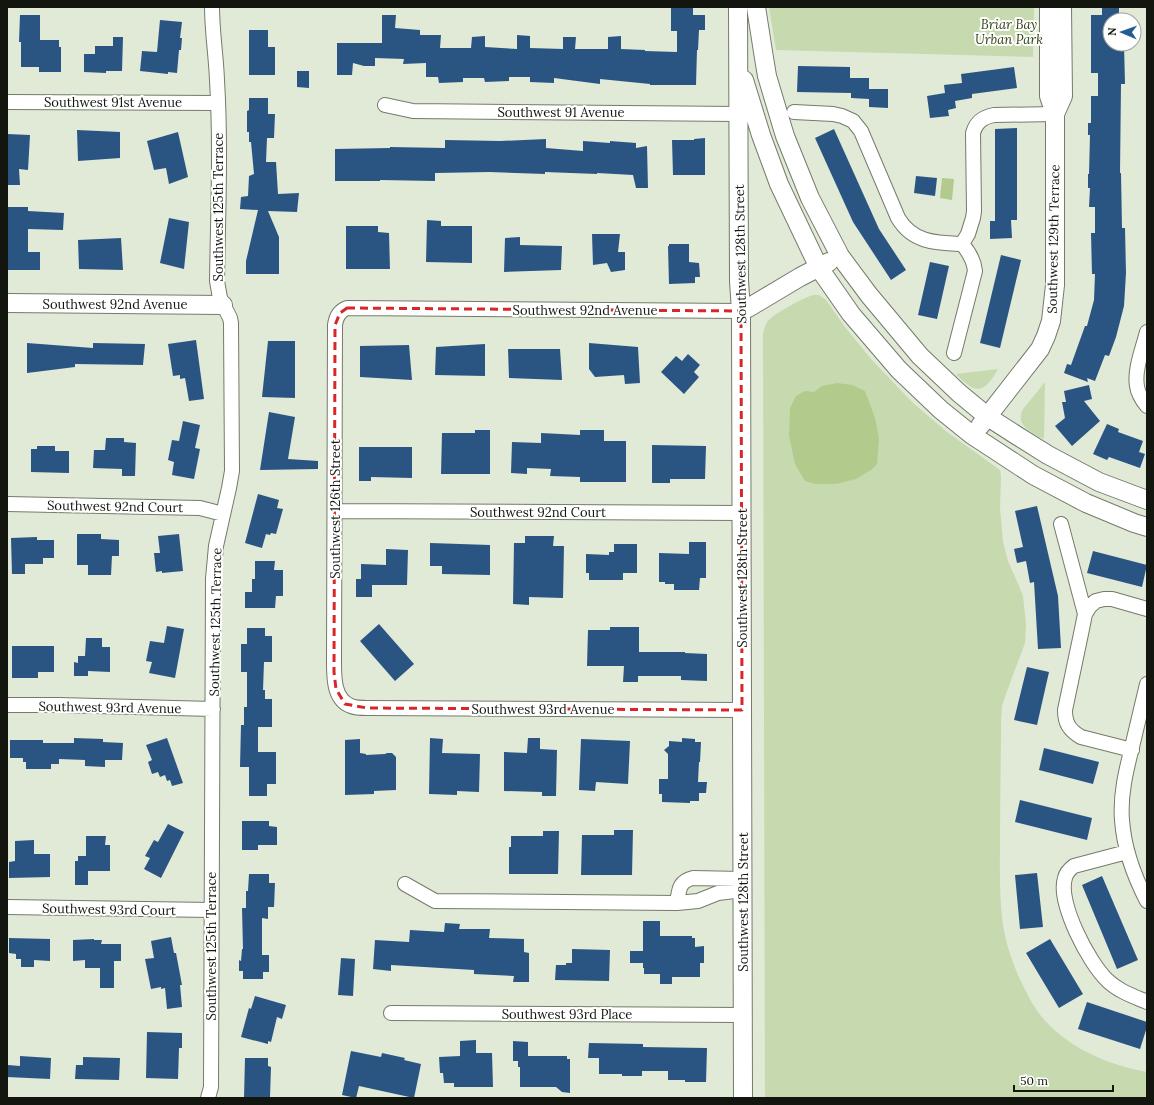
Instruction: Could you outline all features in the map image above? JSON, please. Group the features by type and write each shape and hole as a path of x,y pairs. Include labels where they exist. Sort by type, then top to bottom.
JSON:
{"street":[{"name":"Southwest 125th Terrace","path":"208,1098 211,1087 213,579 216,546 232,471 232,329 230,318 220,298 217,281 219,121 218,80 212,7"},
{"name":"Southwest 128th Street","path":"738,7 742,513 743,1098"},
{"path":"756,7 768,76 785,136 810,198 840,256 869,295 920,356 959,393 988,417 1048,455 1099,482 1147,500"},
{"name":"Southwest 129th Terrace","path":"972,435 988,417 1040,349 1051,321 1054,285 1055,114 1049,96 1049,7"},
{"name":"Southwest 129th Terrace","path":"1055,114 1063,96 1062,7"},
{"name":"Southwest 128th Street","path":"739,58 747,92 774,171 819,268"},
{"name":"Southwest 91st Avenue","path":"7,102 218,102"},
{"name":"Southwest 91 Avenue","path":"385,105 412,111 738,114"},
{"path":"794,112 839,115 853,121 863,136 898,218 904,226 914,235 930,242 962,244"},
{"path":"962,244 968,234 973,218 973,133 975,126 985,117 994,115 1055,114"},
{"path":"954,353 974,271 972,258 962,244"},
{"name":"Southwest 92nd Avenue","path":"340,313 347,308 741,311 840,256"},
{"path":"819,268 851,314 899,370 941,410 972,435 1039,479 1086,503 1147,527"},
{"name":"Southwest 92nd Avenue","path":"7,303 223,305"},
{"name":"Southwest 126th Street","path":"340,313 336,319 335,325 334,672 336,689 345,704"},
{"path":"1147,332 1138,370 1137,387 1147,406"},
{"name":"Southwest 92nd Court","path":"7,504 200,508 223,514"},
{"name":"Southwest 92nd Court","path":"335,511 742,513"},
{"path":"1061,524 1086,614"},
{"path":"1132,750 1081,737 1074,733 1066,722 1064,710 1086,614 1090,606 1096,601 1112,599 1147,609"},
{"path":"1147,684 1124,782 1122,800 1122,819 1128,852 1134,876 1147,901"},
{"name":"Southwest 93rd Avenue","path":"345,704 357,708 742,710"},
{"name":"Southwest 93rd Avenue","path":"7,705 58,705 213,710"},
{"path":"1128,852 1074,866 1065,876 1063,884 1064,892 1068,912 1076,932 1101,973 1116,987 1147,1002"},
{"path":"678,903 679,889 682,883 693,878 743,884"},
{"path":"405,884 435,901 678,903 698,901 743,884"},
{"name":"Southwest 93rd Court","path":"7,907 211,910"},
{"name":"Southwest 93rd Place","path":"391,1013 743,1015"}],"highlighted area":[{"path":"347,308 741,311 742,710 367,708 345,704 336,689 334,672 335,325 340,313"}],"green space":[{"name":"Briar Bay Urban Park","path":"769,7 1034,7 1033,57 776,50"},
{"path":"813,295 819,295 826,300 845,327 871,359 913,403 947,432 1000,470 1000,508 1003,542 1008,561 1023,596 1026,624 1025,643 1002,706 1001,720 1000,886 1002,917 1006,939 1015,968 1025,990 1035,1008 1048,1024 1060,1035 1087,1052 1102,1059 1132,1069 1147,1072 1147,1098 765,1098 763,334 767,322 775,315 802,299"},
{"path":"998,369 988,383 979,389 969,386 956,374"},
{"path":"1045,382 1044,439 1029,431 1025,427 1022,423 1021,414"}],"shaded area":[{"path":"942,178 954,179 952,200 940,198"},
{"path":"837,383 852,385 865,391 875,418 879,438 877,464 871,470 856,479 836,484 815,484 805,481 795,464 789,436 790,408 796,396 805,391 814,392 822,386"}],"building":[{"path":"671,7 693,7 693,15 705,15 705,30 699,30 696,85 650,85 600,79 600,84 554,78 554,83 530,82 530,77 509,77 509,81 485,82 484,78 463,78 463,82 439,83 438,77 426,77 426,63 403,64 404,59 375,58 375,66 364,66 353,63 352,75 337,75 337,43 382,43 382,15 396,15 395,28 420,30 420,35 441,35 440,48 471,48 472,37 485,36 485,47 517,49 517,35 530,36 530,48 563,49 563,37 576,37 575,49 608,49 608,37 621,36 621,49 677,52 677,31 671,31"},
{"path":"1102,7 1119,7 1119,12 1102,12"},
{"path":"20,15 40,15 40,40 59,40 59,47 61,47 61,72 39,72 39,67 21,67 21,42 19,42"},
{"path":"1091,15 1102,15 1102,52 1124,52 1125,84 1121,84 1120,173 1122,228 1125,228 1126,273 1124,306 1116,337 1109,356 1105,355 1095,381 1087,378 1088,382 1064,373 1067,364 1071,365 1085,326 1087,326 1094,300 1095,274 1092,274 1091,233 1095,233 1095,207 1089,207 1090,188 1088,188 1088,174 1090,135 1088,135 1088,123 1091,123 1091,96 1098,96 1098,73 1091,73"},
{"path":"160,20 182,22 180,38 182,38 181,50 179,50 177,73 168,72 168,74 140,71 142,51 157,52"},
{"path":"249,30 268,30 268,47 275,47 275,75 249,75"},
{"path":"113,37 123,37 122,71 106,71 106,73 84,72 84,54 95,54 95,46 113,46"},
{"path":"798,66 850,67 850,78 869,78 869,89 888,89 888,108 869,107 869,99 851,98 851,93 797,92"},
{"path":"1014,67 1017,88 972,94 972,98 955,101 956,108 948,110 949,116 930,118 927,96 945,93 944,85 962,83 961,74"},
{"path":"297,71 309,71 309,88 297,87"},
{"path":"249,98 268,98 268,114 275,114 274,138 267,138 266,162 276,162 278,194 299,193 297,212 268,211 279,237 279,274 246,274 246,261 258,210 240,209 241,197 248,196 249,176 254,174 251,142 249,142 249,132 247,132 247,111 249,110"},
{"path":"1017,128 1017,220 1011,220 1012,238 990,239 990,221 995,221 995,129"},
{"path":"834,129 879,229 906,270 891,280 853,222 815,138"},
{"path":"77,130 120,132 120,158 78,161"},
{"path":"178,132 188,177 169,184 166,168 154,170 147,141"},
{"path":"7,134 30,135 28,170 19,169 20,185 7,185"},
{"path":"705,138 705,175 673,175 672,140 694,140"},
{"path":"546,139 546,148 583,151 583,141 636,143 636,148 647,146 648,188 636,188 633,175 597,173 435,173 435,181 335,181 335,149 390,147 445,148 445,140 500,141"},
{"path":"916,176 937,178 935,196 914,193"},
{"path":"7,207 28,207 28,211 64,213 63,230 28,229 28,252 40,252 40,270 7,270"},
{"path":"169,218 189,222 184,269 160,263"},
{"path":"427,220 441,221 441,226 472,226 472,263 426,262"},
{"path":"346,226 378,226 378,232 389,233 390,269 346,269"},
{"path":"592,234 620,234 618,252 625,252 625,270 611,272 607,263 593,265"},
{"path":"520,237 520,245 562,246 561,270 504,272 505,238"},
{"path":"121,238 123,270 79,269 78,240"},
{"path":"669,244 689,244 689,262 699,263 700,277 695,277 695,283 669,284"},
{"path":"1001,255 1021,260 1000,348 980,343"},
{"path":"930,262 949,266 937,319 918,315"},
{"path":"196,340 204,399 189,401 185,378 180,379 180,375 173,376 168,344"},
{"path":"268,341 295,341 295,398 262,397"},
{"path":"27,343 93,348 93,343 145,344 143,365 75,364 75,367 27,373"},
{"path":"589,343 638,347 640,383 625,384 624,375 595,377 589,369"},
{"path":"485,344 485,376 435,375 436,347"},
{"path":"409,345 412,380 360,377 360,346"},
{"path":"508,349 560,349 562,380 509,378"},
{"path":"688,354 700,365 694,372 699,377 684,394 661,372 676,356 682,361"},
{"path":"1089,385 1092,399 1084,401 1100,421 1072,446 1055,426 1065,418 1062,402 1066,402 1064,391"},
{"path":"269,412 295,417 288,459 318,461 318,469 260,470"},
{"path":"183,421 200,425 195,448 200,449 194,479 172,475 174,462 168,460 172,440 179,441"},
{"path":"1107,424 1119,429 1118,432 1143,441 1139,452 1145,454 1140,468 1109,457 1107,460 1093,454"},
{"path":"475,430 490,430 490,474 441,474 442,433 475,433"},
{"path":"580,430 604,430 604,441 626,441 626,482 580,482 580,477 550,476 551,469 527,468 527,474 511,473 512,442 541,443 541,433 580,435"},
{"path":"106,438 124,438 124,442 136,443 135,476 122,476 122,469 93,468 94,450 105,450"},
{"path":"652,445 706,446 705,479 670,479 670,483 652,483"},
{"path":"37,446 55,446 55,451 69,451 69,473 31,472 31,449 37,449"},
{"path":"359,447 412,447 412,478 371,477 371,481 359,481"},
{"path":"258,494 279,500 277,508 283,509 276,534 266,534 262,548 245,543"},
{"path":"1037,506 1058,596 1061,648 1038,649 1034,582 1030,583 1026,561 1017,563 1014,549 1023,547 1015,511"},
{"path":"77,534 101,534 101,539 119,540 119,556 112,556 111,575 88,575 88,565 77,565"},
{"path":"179,534 183,571 162,573 162,571 156,572 154,553 160,553 158,536"},
{"path":"525,536 554,536 553,546 564,546 563,598 529,597 529,605 513,604 514,543 525,543"},
{"path":"37,537 37,540 54,540 54,558 43,558 43,564 25,564 25,574 12,574 11,538"},
{"path":"689,542 706,542 706,578 700,578 699,590 674,590 674,584 659,582 659,553 689,554"},
{"path":"430,543 490,545 490,575 442,574 442,566 430,566"},
{"path":"614,544 637,544 637,573 623,573 623,580 589,580 589,573 586,573 586,554 609,555 609,552 614,552"},
{"path":"386,549 408,550 407,585 372,585 372,597 356,597 356,579 361,579 361,564 386,565"},
{"path":"1093,551 1147,565 1142,587 1087,573"},
{"path":"255,561 275,561 274,570 283,570 283,596 276,596 275,608 245,608 245,592 252,592 252,579 255,579"},
{"path":"379,624 414,664 395,681 360,641"},
{"path":"167,626 184,629 175,678 149,673 152,662 146,661 150,641 164,643"},
{"path":"610,627 639,627 639,652 685,652 707,654 707,681 681,680 681,676 638,676 638,682 623,682 624,666 587,666 588,630 610,630"},
{"path":"247,628 265,628 265,636 272,636 272,662 264,662 263,690 265,690 265,699 272,699 272,727 258,727 258,752 276,752 276,784 267,784 267,796 249,796 249,767 240,767 241,725 244,725 244,707 247,707 247,672 241,672 241,644 247,644"},
{"path":"86,638 102,638 102,647 110,647 110,672 88,671 88,676 74,676 74,662 78,663 78,656 85,656"},
{"path":"12,646 54,646 54,672 38,672 38,678 12,678"},
{"path":"1027,667 1049,672 1037,725 1014,720"},
{"path":"74,738 103,739 103,742 123,743 122,760 105,760 105,767 85,766 85,760 59,759 59,764 51,764 51,769 26,769 26,762 23,762 23,758 10,758 10,740 43,740 43,743 74,743"},
{"path":"167,738 183,783 172,786 170,780 167,781 165,775 160,777 158,772 152,774 148,762 152,760 146,745"},
{"path":"430,738 443,739 442,753 480,754 479,792 457,791 457,795 429,794"},
{"path":"528,738 540,738 540,749 557,750 556,796 542,796 542,792 504,791 504,752 527,753"},
{"path":"682,738 695,739 695,742 701,742 698,782 707,782 706,793 699,793 699,801 690,801 690,803 662,802 662,794 659,794 659,779 668,779 668,754 664,750 669,746 669,741 682,742"},
{"path":"360,739 360,753 366,755 392,753 396,757 396,790 374,791 374,794 345,795 345,740"},
{"path":"581,739 630,741 628,784 596,782 595,791 579,790"},
{"path":"1044,748 1099,762 1093,784 1039,770"},
{"path":"1020,800 1092,818 1087,840 1015,822"},
{"path":"242,821 269,821 269,826 277,827 277,845 258,845 258,850 242,850"},
{"path":"168,824 184,832 161,878 144,869 150,858 145,856 154,840 158,842"},
{"path":"614,830 633,830 632,875 581,875 582,835 614,835"},
{"path":"543,831 559,831 558,874 509,874 509,847 511,847 511,836 543,836"},
{"path":"86,836 106,836 105,845 110,845 110,871 88,871 88,885 75,885 75,861 78,861 78,856 86,856"},
{"path":"34,840 34,854 50,854 50,877 9,878 9,862 15,861 15,841"},
{"path":"1037,873 1043,927 1020,929 1015,875"},
{"path":"249,874 269,874 269,883 275,883 274,907 268,907 268,919 262,918 262,955 269,955 269,972 263,972 263,979 243,979 243,971 239,971 239,960 241,961 243,949 242,908 246,908 246,891 248,891"},
{"path":"1102,876 1138,960 1117,969 1082,885"},
{"path":"643,921 660,921 660,936 692,936 692,938 695,938 695,947 704,946 704,963 700,963 700,977 672,977 672,984 660,984 660,974 644,974 643,963 630,963 630,951 643,951"},
{"path":"445,923 460,924 459,929 490,929 489,938 524,939 524,952 529,953 529,982 513,982 514,976 474,974 474,970 391,965 391,971 373,969 375,940 409,942 410,930 444,932"},
{"path":"171,937 174,953 176,953 182,985 180,985 182,1007 167,1009 165,988 161,989 161,987 151,989 145,959 154,958 151,941"},
{"path":"9,938 50,939 50,961 34,960 34,967 21,967 21,959 16,959 16,954 9,953"},
{"path":"1050,939 1083,994 1059,1008 1026,953"},
{"path":"73,940 102,940 101,944 121,944 121,961 114,961 114,988 100,988 100,968 85,968 85,960 73,961"},
{"path":"572,949 610,950 609,981 555,980 556,965 566,965 566,963 572,963"},
{"path":"341,958 355,959 353,996 338,995"},
{"path":"255,996 286,1005 282,1019 277,1017 271,1042 268,1041 268,1044 241,1037 249,1008 251,1009"},
{"path":"1087,1002 1147,1022 1147,1027 1140,1049 1078,1029"},
{"path":"147,1032 182,1033 182,1048 179,1048 178,1079 146,1078"},
{"path":"476,1040 476,1053 492,1053 493,1087 454,1087 454,1083 444,1083 443,1073 440,1073 439,1057 460,1056 460,1041"},
{"path":"513,1041 528,1042 528,1056 567,1056 567,1059 570,1059 570,1093 562,1092 556,1087 520,1087 520,1067 518,1067 518,1061 513,1061"},
{"path":"589,1043 643,1044 643,1047 707,1048 706,1082 668,1080 668,1071 642,1071 642,1076 599,1074 599,1058 588,1058"},
{"path":"351,1051 381,1057 382,1053 405,1058 404,1060 421,1064 414,1098 359,1086 356,1098 342,1095"},
{"path":"20,1056 51,1058 50,1079 7,1077 8,1065 20,1066"},
{"path":"83,1057 120,1058 119,1080 75,1079 76,1065 83,1065"},
{"path":"245,1058 268,1058 268,1066 271,1067 270,1097 244,1098"}]}
